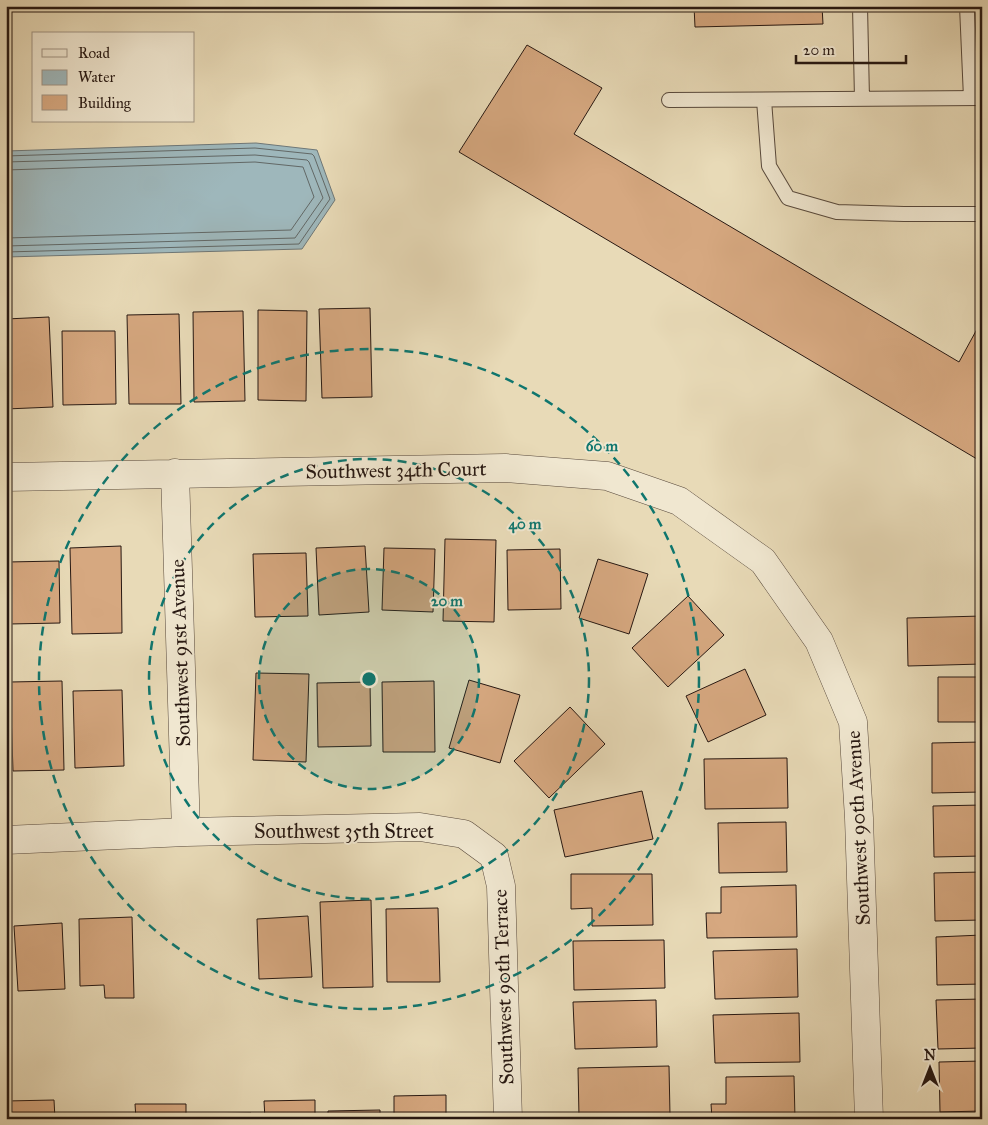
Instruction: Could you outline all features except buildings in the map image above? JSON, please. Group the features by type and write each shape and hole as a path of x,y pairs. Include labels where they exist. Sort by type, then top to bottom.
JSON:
{"street":[{"name":"Southwest 34th Court","path":"6,477 505,468 606,476 679,501 763,561"},
{"name":"Southwest 91st Avenue","path":"175,473 186,832"},
{"name":"Southwest 90th Avenue","path":"763,561 819,641 853,722 860,818 869,1119"},
{"name":"Southwest 35th Street","path":"6,840 186,832 420,827 464,834 494,856"},
{"name":"Southwest 90th Terrace","path":"494,856 501,886 508,1119"}],"lane":[{"path":"860,6 862,99"},
{"path":"669,100 976,98 967,6"},
{"path":"764,100 768,166 788,198 837,212 982,214"}],"water":[{"path":"256,143 317,150 335,200 302,249 6,257 6,151"}]}
